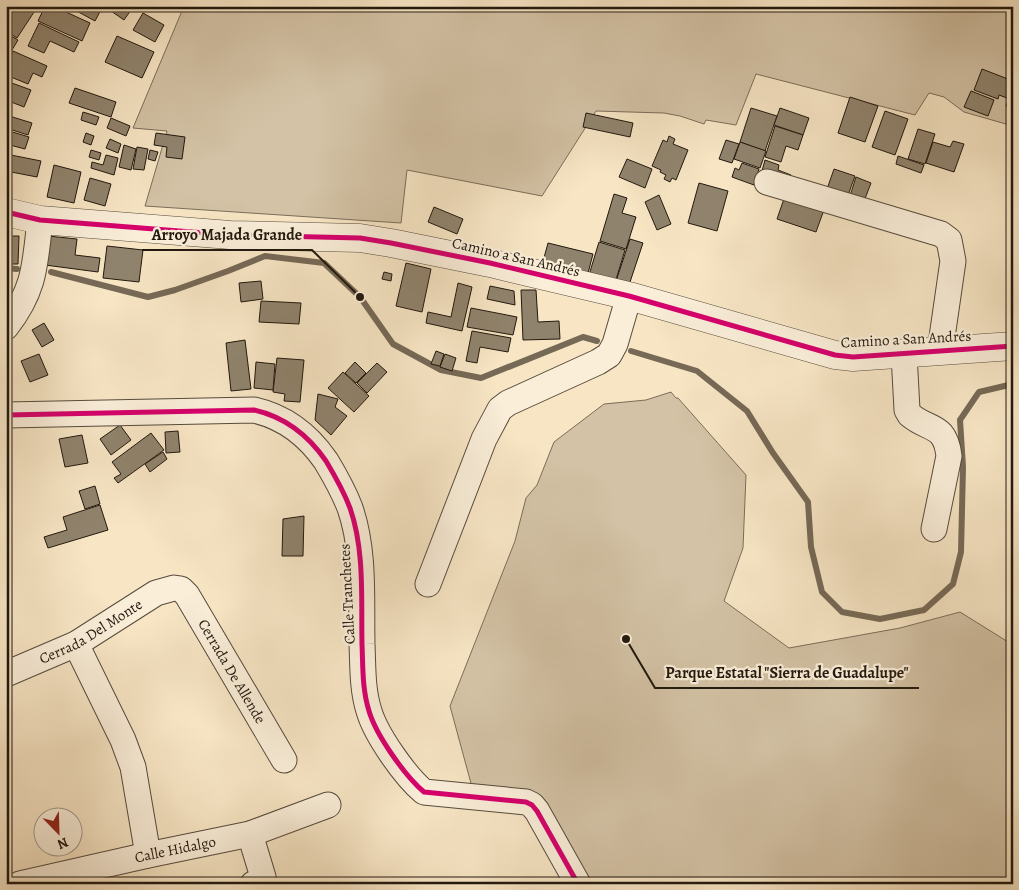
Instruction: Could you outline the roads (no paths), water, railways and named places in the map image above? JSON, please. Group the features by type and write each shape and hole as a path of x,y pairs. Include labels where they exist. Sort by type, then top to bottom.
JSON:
{"street":[{"path":"767,182 941,234 949,240 953,261 940,351"},
{"name":"Camino a San Andrés","path":"6,212 40,220 230,235 360,238 490,262 629,296 835,355 853,357 1013,346"},
{"path":"6,327 17,313 28,292 34,269 40,220"},
{"path":"428,584 484,439 500,409 508,403 598,362 609,355 615,344 629,296"},
{"path":"904,354 908,410 910,415 939,431 948,448 949,456 934,529"},
{"name":"Calle Tranchetes","path":"6,415 254,410 269,414 296,429 316,446 331,470 350,508 358,543 360,568 363,685 368,711 377,730 399,763 424,792 526,802 532,805 578,884"},
{"name":"Cerrada Del Monte","path":"6,674 76,644 156,593 174,588"},
{"name":"Cerrada De Allende","path":"174,588 181,589 187,595 284,760"},
{"path":"76,644 123,740 134,767 148,855"},
{"name":"Calle Hidalgo","path":"20,884 250,834 328,805"},
{"path":"250,834 263,877 253,884"}],"waterway":[{"path":"51,272 148,297 175,290 265,256 324,263 360,297 393,344 441,370 481,378 583,337 597,341"},
{"path":"6,268 17,269"},
{"path":"631,351 697,371 747,411 773,453 808,502 811,547 822,592 842,612 880,619 924,610 953,584 961,552 963,467 960,420 979,392 1013,384"}],"place":[{"name":"Arroyo Majada Grande","path":"360,297"},
{"name":"Parque Estatal \"Sierra de Guadalupe\"","path":"626,639"}]}
